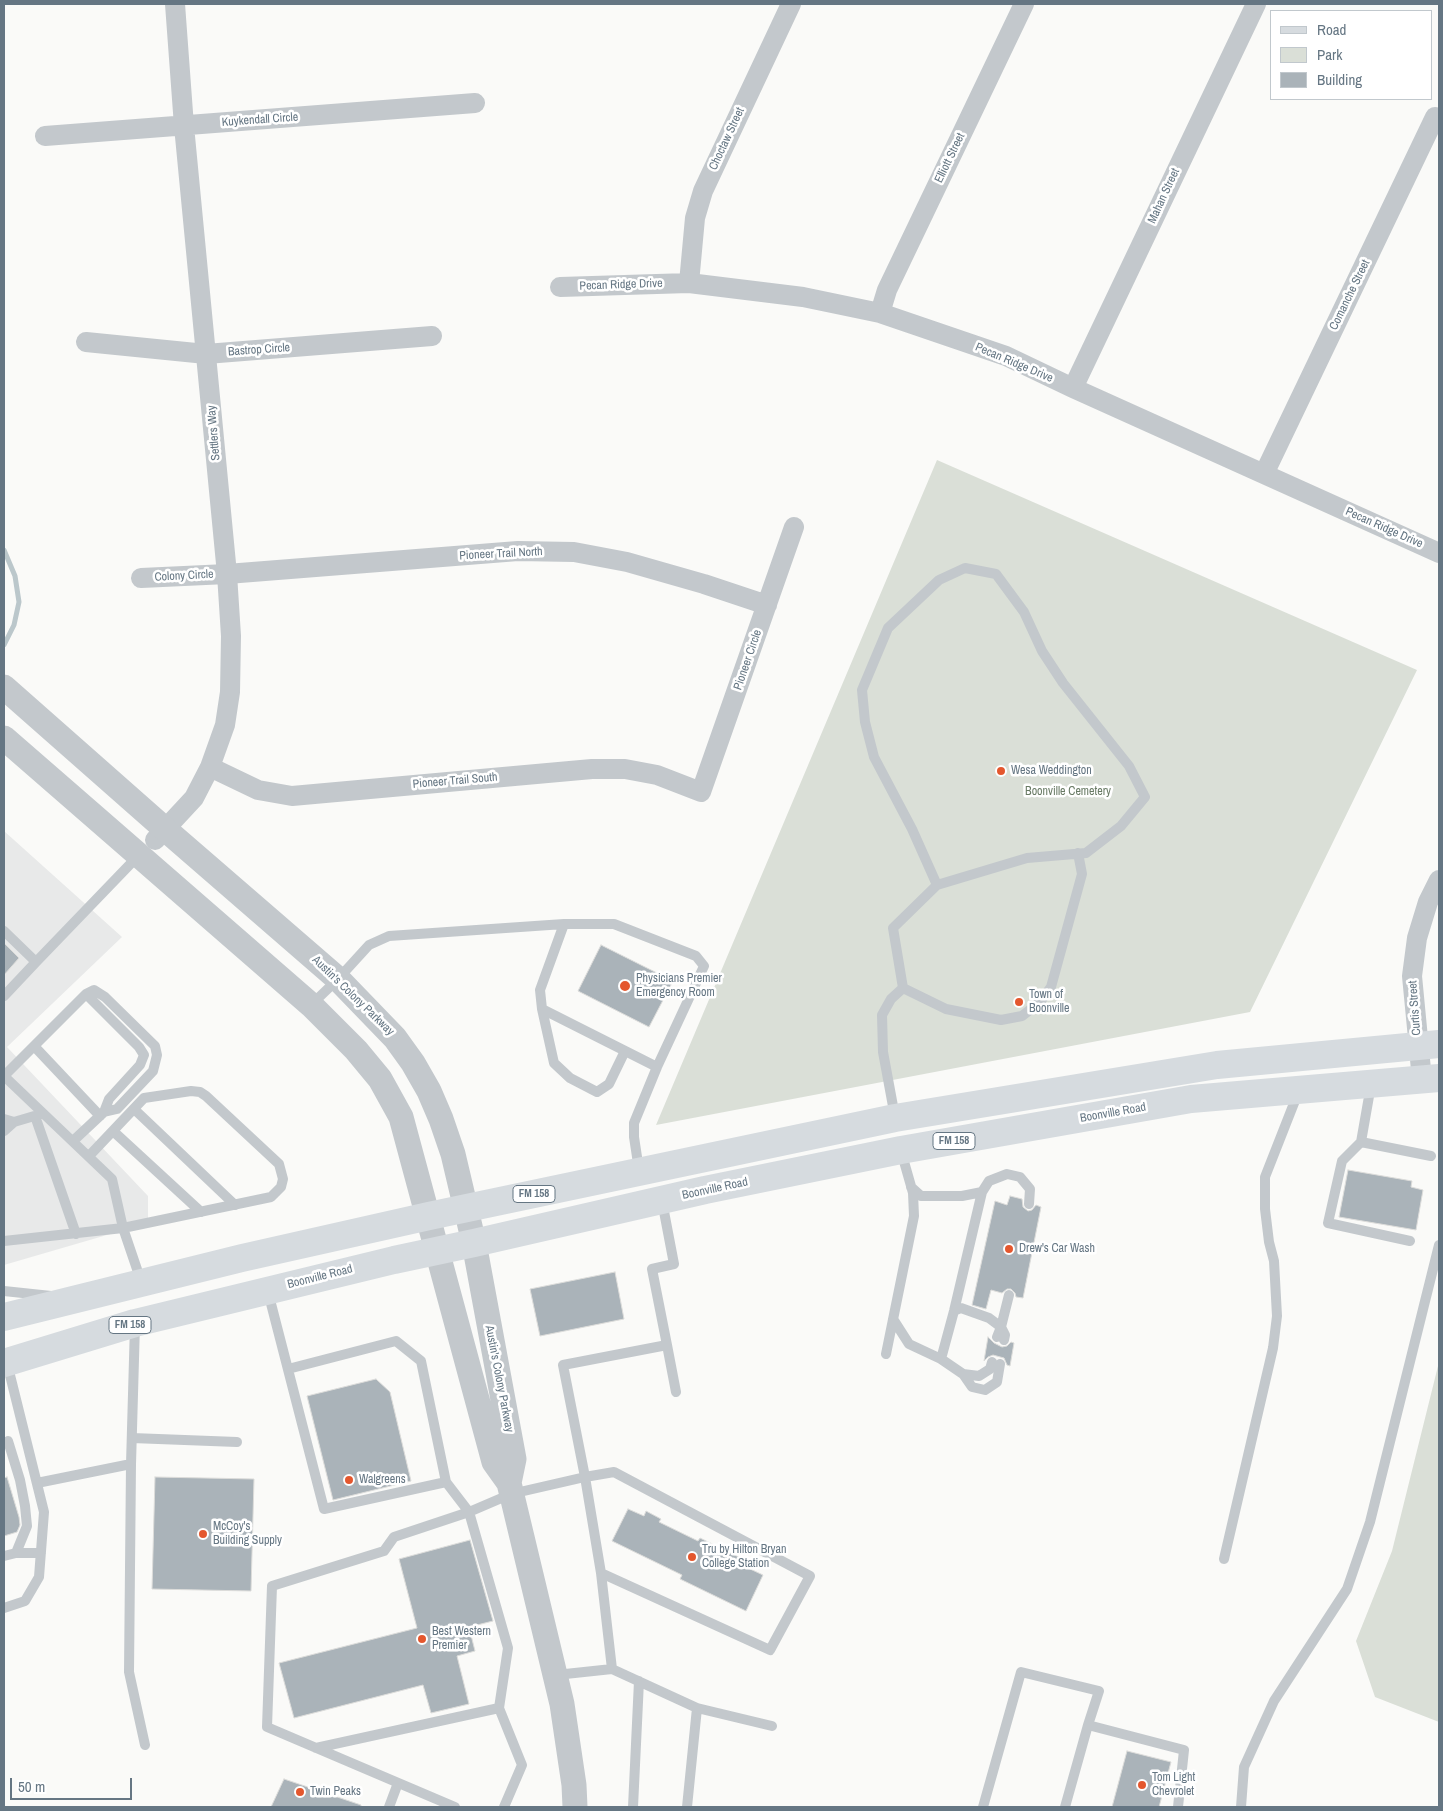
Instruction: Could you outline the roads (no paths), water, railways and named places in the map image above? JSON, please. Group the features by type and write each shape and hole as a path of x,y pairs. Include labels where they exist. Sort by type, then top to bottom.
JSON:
{"main road":[{"name":"FM 158","path":"4,1317 199,1267 466,1208 895,1118 1217,1064 1428,1045"},
{"name":"Boonville Road","path":"5,1359 136,1323 438,1250 662,1200 901,1150 1191,1099 1430,1079"},
{"path":"895,1118 901,1150"}],"street":[{"name":"Settlers Way","path":"151,845 194,798 210,767 225,725 230,692 232,636 228,574 184,126 174,4"},
{"name":"Choctaw Street","path":"689,283 695,218 702,191 791,4"},
{"name":"Elliott Street","path":"880,313 887,290 1024,4"},
{"name":"Mahan Street","path":"1072,388 1256,4"},
{"name":"Kuykendall Circle","path":"44,136 475,103"},
{"name":"Comanche Street","path":"1264,474 1435,117"},
{"name":"Pecan Ridge Drive","path":"560,287 689,283 803,298 880,313 1006,356 1072,388 1439,553"},
{"name":"Bastrop Circle","path":"86,342 206,354 432,336"},
{"name":"Pioneer Circle","path":"701,792 794,527"},
{"name":"Pioneer Trail North","path":"228,574 518,551 574,552 627,562 704,584 767,605"},
{"name":"Colony Circle","path":"141,578 228,574"},
{"name":"Austin's Colony Parkway","path":"4,687 151,845 356,1050 384,1086 401,1116 494,1462 510,1489 562,1704 574,1785 575,1807"},
{"name":"Austin's Colony Parkway","path":"4,738 338,979 395,1038 412,1063 429,1091 441,1119 453,1154 466,1208 514,1459 510,1489"},
{"name":"Pioneer Trail South","path":"210,767 258,790 292,796 600,769 625,769 657,775 701,792"},
{"name":"Curtis Street","path":"1430,1079 1428,1045 1412,976 1417,938 1428,902 1439,880"}],"lane":[{"path":"903,988 892,928 937,885 1027,858 1086,853 1121,826 1145,797 1129,766 1063,683 1042,651 1024,612 996,574 965,568 939,580 888,628 862,690 865,722 874,756 912,829 937,885"},
{"path":"4,996 151,845"},
{"path":"903,988 946,1009 1001,1020 1022,1016 1040,1002 1051,987 1082,874 1078,853"},
{"path":"564,924 540,990 542,1009 554,1062 570,1078 597,1092 608,1084 625,1051"},
{"path":"311,1005 369,945 389,936 564,924 614,924 696,956 704,966 657,1067 634,1123 639,1172"},
{"path":"4,931 36,962"},
{"path":"895,1118 883,1052 882,1015 891,998 903,988"},
{"path":"73,1141 102,1114 109,1099 140,1065 144,1055 139,1047 86,994 4,1076 40,1114 73,1141 112,1179 123,1228 141,1282"},
{"path":"542,1009 657,1067"},
{"path":"34,1046 102,1114"},
{"path":"1371,1084 1361,1142 1342,1161 1328,1222 1410,1241"},
{"path":"1224,1559 1273,1348 1277,1316 1274,1261 1269,1242 1265,1209 1265,1177 1283,1128 1300,1090"},
{"path":"4,1241 123,1228 271,1197 281,1187 283,1179 278,1164 200,1092 191,1091 144,1098 89,1156"},
{"path":"134,1109 235,1205"},
{"path":"4,1131 9,1120 40,1114"},
{"path":"40,1114 76,1234"},
{"path":"113,1131 201,1212"},
{"path":"1361,1142 1431,1156"},
{"path":"886,1354 914,1216 911,1187 901,1150"},
{"path":"941,1359 982,1192 989,1181 1007,1174 1020,1177 1030,1189 1029,1204"},
{"path":"911,1187 921,1196 962,1196 982,1192"},
{"path":"662,1200 674,1264 652,1269 676,1392"},
{"path":"1241,1807 1244,1767 1274,1700 1347,1589 1370,1522 1439,1245"},
{"path":"268,1290 324,1509 446,1482"},
{"path":"4,1291 76,1298"},
{"path":"1001,1339 1001,1327 1009,1295"},
{"path":"954,1311 961,1308 974,1311 989,1318 1001,1327"},
{"path":"893,1319 909,1344 941,1359 963,1374 972,1387 985,1390 997,1382 996,1363 979,1376 963,1374"},
{"path":"136,1323 131,1464 130,1672 145,1745"},
{"path":"288,1369 396,1341 421,1361 446,1482 469,1512 508,1648 499,1708 522,1764 504,1807"},
{"path":"612,1669 602,1573 563,1365 667,1345"},
{"path":"4,1608 25,1601 39,1576 44,1512 5,1359"},
{"path":"132,1438 237,1442"},
{"path":"16,1553 27,1526 23,1497 6,1442 26,1440"},
{"path":"37,1483 131,1464"},
{"path":"455,1807 438,1804 398,1783 267,1727 272,1586 384,1551 394,1537 469,1512 510,1489 614,1472 810,1576 770,1650 602,1573"},
{"path":"4,1556 16,1553 40,1553"},
{"path":"555,1675 612,1669 696,1708 772,1726"},
{"path":"982,1807 1021,1672 1098,1691 1065,1807"},
{"path":"633,1807 639,1682"},
{"path":"316,1748 499,1708"},
{"path":"687,1807 696,1708"},
{"path":"1088,1725 1184,1750 1178,1807"},
{"path":"389,1807 398,1783"}],"waterway":[{"path":"4,550 15,576 19,602 14,625 4,645"}],"place":[{"name":"Wesa Weddington","path":"1001,771"},
{"name":"Physicians Premier Emergency Room","path":"625,986"},
{"name":"Town of Boonville","path":"1019,1002"},
{"name":"Drew's Car Wash","path":"1009,1249"},
{"name":"Walgreens","path":"349,1480"},
{"name":"McCoy's Building Supply","path":"203,1534"},
{"name":"Tru by Hilton Bryan College Station","path":"692,1557"},
{"name":"Best Western Premier","path":"422,1639"},
{"name":"Tom Light Chevrolet","path":"1142,1785"},
{"name":"Twin Peaks","path":"300,1792"}],"park label":[{"name":"Boonville Cemetery","path":"1068,792"}]}
